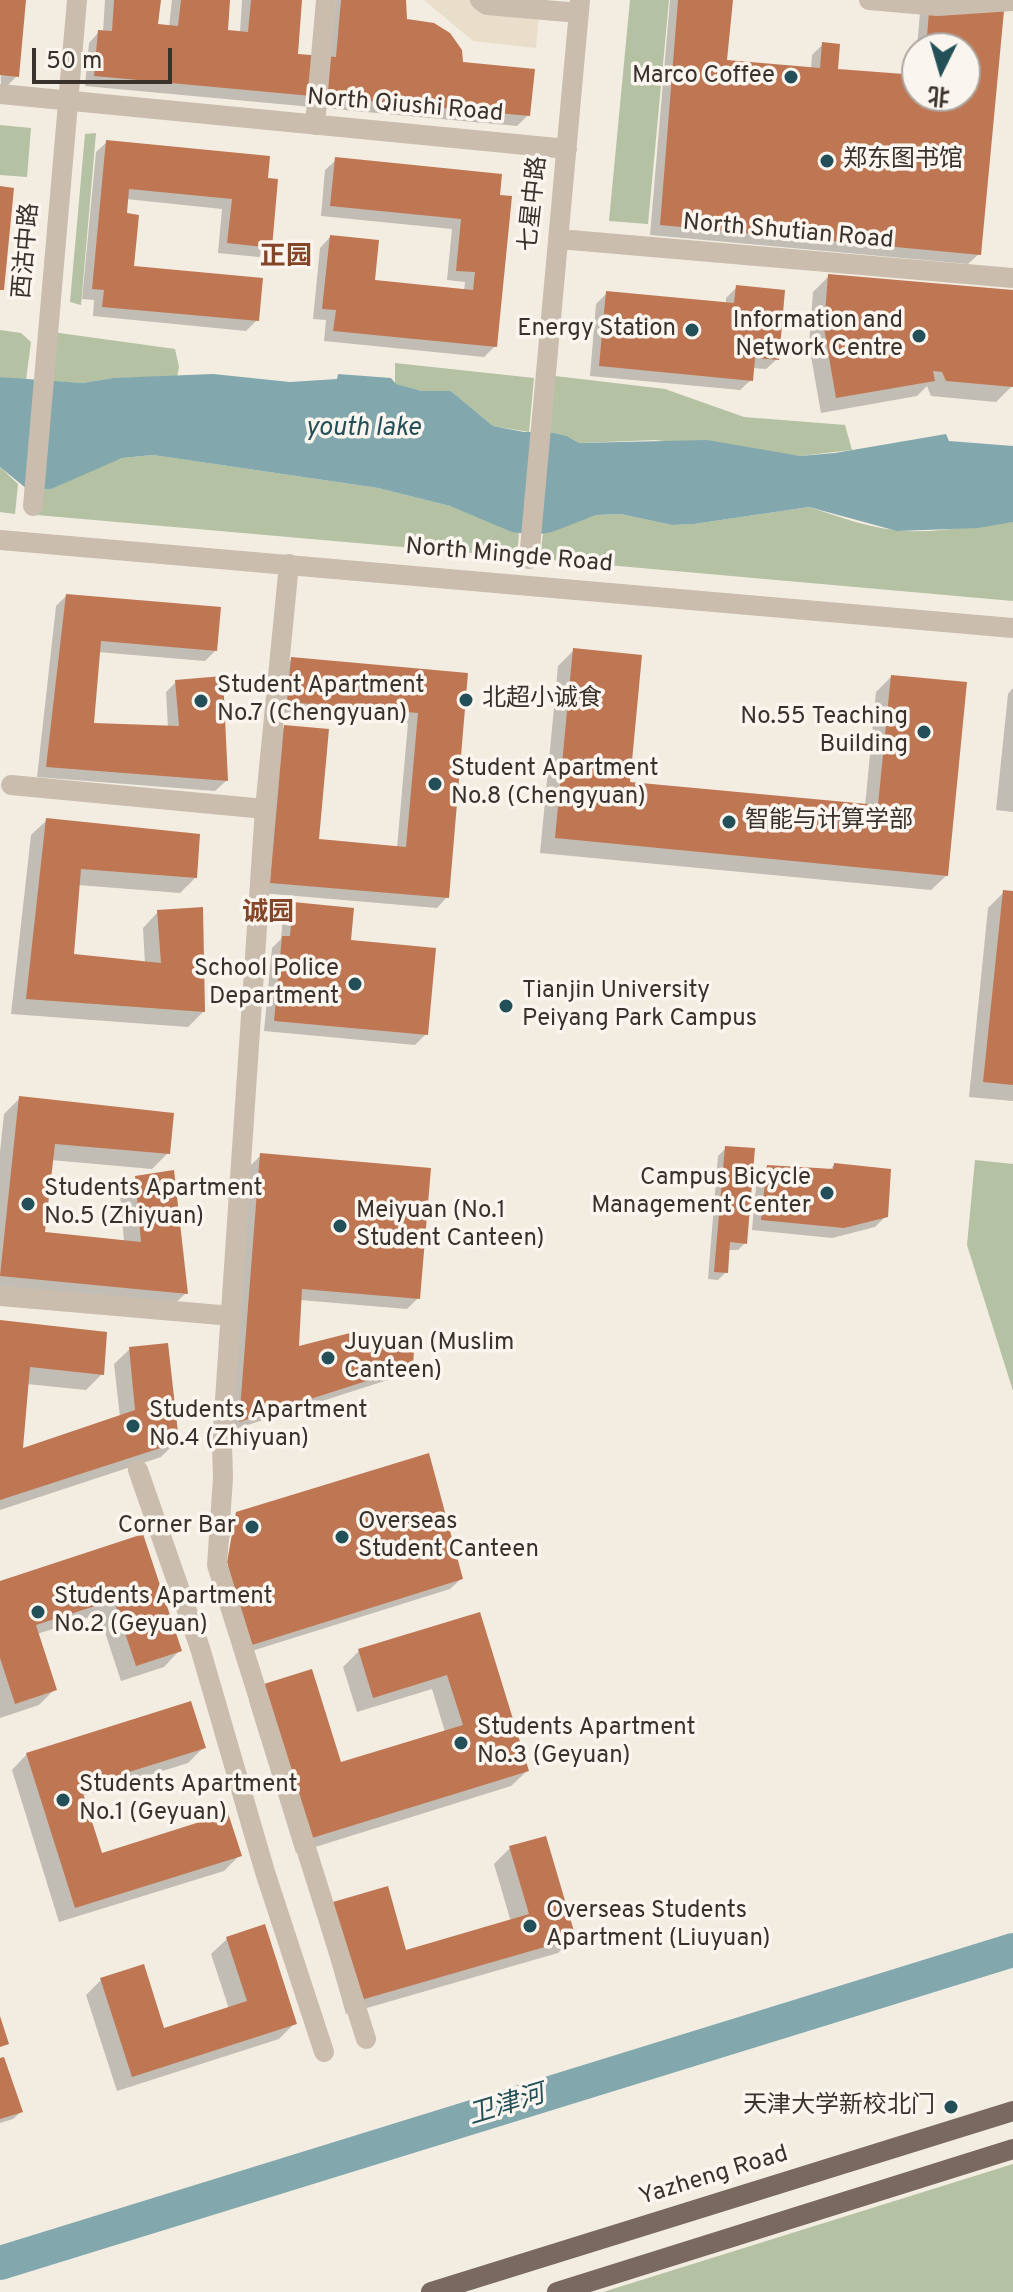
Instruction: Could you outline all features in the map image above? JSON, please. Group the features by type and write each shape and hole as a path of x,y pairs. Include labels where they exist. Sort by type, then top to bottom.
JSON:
{"main road":[{"name":"Yazheng Road","path":"431,2292 1013,2111"},
{"path":"557,2292 1013,2149"}],"street":[{"name":"西沽中路","path":"33,506 77,0"},
{"path":"315,125 326,0"},
{"path":"480,0 487,5 580,6"},
{"path":"869,0 938,6 1013,1"},
{"name":"七星中路","path":"529,559 580,6"},
{"name":"North Qiushi Road","path":"0,94 567,149"},
{"name":"North Shutian Road","path":"559,239 1013,278"},
{"name":"North Mingde Road","path":"0,540 1013,628"},
{"path":"289,564 265,809 222,1444 223,1478 217,1565 366,2039"},
{"path":"11,785 265,809"},
{"path":"0,1296 232,1316"},
{"path":"138,1470 200,1648 265,1872 324,2052"}],"green space":[{"path":"630,0 669,0 648,224 609,221"},
{"path":"0,125 31,128 27,177 0,175"},
{"path":"96,133 81,305 70,302 85,134"},
{"path":"0,330 21,333 31,342 26,380 0,377"},
{"path":"52,332 175,349 179,367 177,377 113,378 82,383 47,381"},
{"path":"395,363 534,378 529,432 493,426 451,391 422,391 395,384"},
{"path":"555,376 665,389 744,417 845,425 852,450 800,456 655,440 579,443 550,432"},
{"path":"153,455 378,488 450,506 519,533 517,557 37,515 40,489 122,458"},
{"path":"0,467 18,484 15,514 0,512"},
{"path":"809,507 895,530 933,531 1013,522 1013,601 540,559 543,533 596,515 620,514 672,525"},
{"path":"975,1160 1013,1164 1013,1391 967,1245"},
{"path":"1013,2164 1013,2292 603,2292"}],"shaded area":[{"path":"424,0 540,0 536,48 473,41"}],"water":[{"name":"youth lake","path":"213,374 290,382 337,379 338,374 391,378 396,384 422,391 451,391 493,426 524,432 550,432 579,443 707,440 800,456 946,434 949,441 1013,446 1013,522 978,528 897,531 809,507 672,525 620,514 596,515 552,532 534,535 512,532 450,506 378,488 153,455 122,458 51,489 27,489 0,467 0,377 82,383 113,378"}],"building":[{"path":"0,0 26,0 19,77 0,75"},
{"path":"114,0 161,0 158,24 178,26 181,0 230,0 228,30 248,32 251,0 302,0 298,54 336,57 341,0 406,0 407,19 434,23 450,33 462,50 463,62 535,69 530,116 94,76 98,30 112,31"},
{"name":"郑东图书馆","path":"678,0 733,0 727,60 820,68 822,42 840,44 838,69 901,74 901,112 981,112 981,32 927,32 930,0 1005,0 981,255 660,225"},
{"path":"106,140 270,156 268,178 278,179 272,248 227,243 232,199 129,189 127,213 139,215 134,266 263,278 259,321 102,307 104,290 92,289"},
{"path":"335,157 502,174 500,195 512,196 497,347 333,331 336,310 322,309 330,235 379,240 375,280 473,290 475,272 456,271 461,219 330,206"},
{"path":"0,186 14,188 4,290 0,290"},
{"name":"Information and Network Centre","path":"828,274 1013,290 1013,387 946,381 942,372 933,371 935,381 836,398 824,328"},
{"name":"Energy Station","path":"736,285 785,290 779,360 755,358 753,381 599,366 606,291 734,303"},
{"name":"Student Apartment No.7 (Chengyuan)","path":"66,594 221,607 217,651 101,641 94,723 179,726 175,680 223,676 228,781 46,767"},
{"name":"No.55 Teaching Building","path":"573,648 642,655 630,782 878,805 891,675 967,682 948,876 555,838"},
{"name":"Student Apartment No.8 (Chengyuan)","path":"291,657 468,673 449,898 270,883 284,725 329,729 319,839 406,847 418,713 287,702"},
{"path":"46,818 200,834 197,878 81,869 74,954 161,963 157,910 203,907 205,1012 26,999"},
{"path":"1003,890 1013,891 1013,1085 983,1082"},
{"name":"School Police Department","path":"293,902 354,908 351,940 436,948 428,1035 274,1021 282,936 290,936"},
{"name":"Students Apartment No.5 (Zhiyuan)","path":"19,1096 174,1113 170,1154 55,1144 45,1232 141,1242 135,1176 174,1170 188,1294 0,1276"},
{"path":"725,1146 755,1148 747,1244 730,1242 728,1273 714,1272"},
{"name":"Meiyuan (No.1 Student Canteen)","path":"260,1153 431,1168 420,1299 302,1289 299,1346 358,1331 364,1350 415,1335 413,1366 239,1422"},
{"name":"Campus Bicycle Management Center","path":"834,1163 891,1169 888,1217 844,1228 761,1220 767,1165 833,1169"},
{"name":"Students Apartment No.4 (Zhiyuan)","path":"0,1320 107,1332 104,1375 30,1367 23,1448 135,1410 129,1347 168,1343 179,1442 0,1500"},
{"name":"Overseas Student Canteen","path":"429,1453 463,1579 252,1645 227,1562 236,1512"},
{"name":"Students Apartment No.2 (Geyuan)","path":"143,1534 182,1651 136,1666 114,1600 36,1625 57,1690 15,1704 0,1658 0,1581"},
{"name":"Students Apartment No.3 (Geyuan)","path":"480,1612 529,1771 312,1838 264,1684 312,1669 341,1762 463,1725 447,1675 373,1698 358,1649"},
{"name":"Students Apartment No.1 (Geyuan)","path":"191,1701 206,1748 81,1787 102,1853 228,1813 242,1856 75,1908 26,1753"},
{"name":"Overseas Students Apartment (Liuyuan)","path":"546,1836 576,1938 361,2000 333,1902 388,1886 406,1950 529,1914 509,1846"},
{"path":"265,1924 297,2024 132,2077 100,1978 144,1964 164,2028 247,2001 226,1937"},
{"path":"0,2016 9,2044 0,2047"},
{"path":"4,2057 23,2112 0,2119 0,2058"}],"waterway":[{"name":"卫津河","path":"0,2263 1013,1950"}],"place":[{"name":"Marco Coffee","path":"791,77"},
{"name":"郑东图书馆","path":"827,161"},
{"name":"Energy Station","path":"692,330"},
{"name":"Information and Network Centre","path":"919,336"},
{"name":"北超小诚食","path":"466,700"},
{"name":"Student Apartment No.7 (Chengyuan)","path":"201,701"},
{"name":"No.55 Teaching Building","path":"924,732"},
{"name":"Student Apartment No.8 (Chengyuan)","path":"435,784"},
{"name":"智能与计算学部","path":"729,822"},
{"name":"School Police Department","path":"355,984"},
{"name":"Tianjin University Peiyang Park Campus","path":"506,1006"},
{"name":"Campus Bicycle Management Center","path":"827,1193"},
{"name":"Students Apartment No.5 (Zhiyuan)","path":"28,1204"},
{"name":"Meiyuan (No.1 Student Canteen)","path":"340,1226"},
{"name":"Juyuan (Muslim Canteen)","path":"328,1358"},
{"name":"Students Apartment No.4 (Zhiyuan)","path":"133,1426"},
{"name":"Corner Bar","path":"252,1527"},
{"name":"Overseas Student Canteen","path":"342,1537"},
{"name":"Students Apartment No.2 (Geyuan)","path":"38,1612"},
{"name":"Students Apartment No.3 (Geyuan)","path":"461,1743"},
{"name":"Students Apartment No.1 (Geyuan)","path":"63,1800"},
{"name":"Overseas Students Apartment (Liuyuan)","path":"530,1926"},
{"name":"天津大学新校北门","path":"951,2107"}],"district":[{"name":"正园","path":"286,259"},
{"name":"诚园","path":"268,915"}]}
